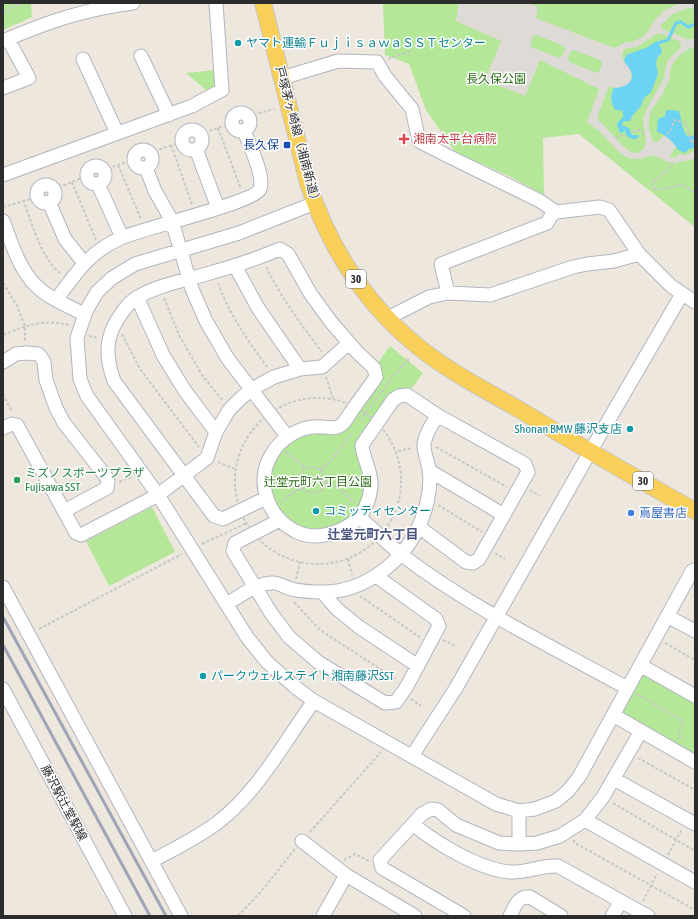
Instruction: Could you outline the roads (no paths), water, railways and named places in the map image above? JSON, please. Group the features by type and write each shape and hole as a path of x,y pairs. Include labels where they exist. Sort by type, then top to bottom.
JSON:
{"main road":[{"name":"戸塚茅ヶ崎線（湘南新道）","path":"263,3 308,183 327,232 341,258 361,287 388,318 415,344 456,374 695,511"}],"street":[{"path":"3,88 29,78 6,40 38,26 82,12 133,3"},
{"path":"3,175 169,115 192,106 222,90 216,3"},
{"path":"141,56 169,115"},
{"path":"83,59 117,133"},
{"path":"282,78 338,61 377,62 385,76 412,109 419,141 540,202 556,212"},
{"path":"238,113 244,113 249,116 251,122 249,128 244,131 238,131 232,124 233,117 238,113"},
{"path":"189,131 195,131 200,134 202,143 201,146 196,149 192,150 177,143 189,131"},
{"path":"56,300 84,263 101,248 122,237 218,208 256,194 261,188 262,178 244,131"},
{"path":"196,149 218,208"},
{"path":"139,150 146,150 150,153 152,162 146,168 139,168 133,160 135,154 139,150"},
{"path":"98,166 103,170 104,178 98,184 92,184 89,182 87,176 88,171 92,167 98,166"},
{"path":"146,168 155,191 172,221 192,289 209,327 228,359 288,436"},
{"path":"98,184 122,237"},
{"path":"43,185 49,185 54,189 55,195 50,202 46,203 37,197 37,191 43,185"},
{"path":"50,202 65,239 84,263"},
{"path":"315,203 239,233 135,264 112,278 97,292 85,315 77,338 80,380 87,396 158,495 248,637 267,662 295,687 314,701 496,804 519,811 535,809 556,801 568,791 579,777 655,637 692,571 695,570"},
{"path":"448,293 441,264 547,223 551,216 556,212 600,208 610,210 639,254 671,286 695,302"},
{"path":"3,221 20,264 29,278 41,290 56,300 85,315"},
{"path":"269,504 223,519 214,516 114,381 109,367 108,340 116,321 126,307 137,297 160,288 235,266 280,250 288,254 310,293 331,322 374,368 376,377 342,424 332,429 322,427 304,429 288,436 277,445 266,467 263,480 269,504 280,520 295,531 308,535 324,536 342,530 361,514 368,499 371,486 370,471 362,445 393,400 399,396 407,395 437,415 525,464 528,472 479,559 473,563 466,562 419,527"},
{"path":"388,318 429,297 448,293 490,295 580,266 614,261 639,254"},
{"path":"235,266 258,308 300,369"},
{"path":"412,756 456,688 682,294"},
{"path":"137,297 163,355 185,392 216,432"},
{"path":"3,428 12,424 17,425 76,533 80,535 158,495 207,458 216,432 229,410 252,390 274,377 300,369 325,364 349,343"},
{"path":"3,362 16,354 38,354 41,357 44,362 46,380 50,395 64,423 107,478 108,481 106,488 64,511"},
{"path":"227,604 254,588 272,583 293,589 322,592 340,591 376,576 391,565 411,542 427,507 430,471 424,446 426,437 437,415"},
{"path":"430,471 504,515"},
{"path":"361,514 402,554 443,583 496,616 627,688"},
{"path":"280,520 236,543 234,547 233,551 254,588 271,614 289,637 318,662 385,703 396,702 407,686 439,626 436,619 376,576"},
{"path":"3,586 181,916"},
{"path":"322,592 337,609 359,628 418,666"},
{"path":"667,616 695,631"},
{"path":"640,665 695,696"},
{"name":"藤沢駅辻堂駅線","path":"3,689 125,916"},
{"path":"152,861 199,835 218,822 238,804 260,778 314,701"},
{"path":"613,715 695,762"},
{"path":"464,916 382,868 380,860 412,824 422,814 431,809 438,810 456,825 499,843 537,843 560,836 585,820 603,797 641,731"},
{"path":"614,779 695,824"},
{"path":"518,844 519,811"},
{"path":"585,820 695,882"},
{"path":"412,824 446,848 493,869 510,872 524,872 548,865 558,866 648,916"},
{"path":"302,841 346,875 415,916"},
{"path":"323,916 346,875"},
{"path":"510,916 520,898 524,896 530,897 561,916"},
{"path":"612,916 620,903 624,903"}],"water":[{"path":"657,41 662,50 661,54 657,58 656,64 658,74 651,92 644,98 641,106 630,121 622,123 622,125 629,128 632,135 638,135 639,137 632,139 626,135 625,130 620,133 617,125 623,117 623,111 614,109 611,96 614,88 626,85 631,80 631,71 624,62 626,55 648,47"},
{"path":"667,110 679,111 687,136 693,136 695,131 695,147 689,149 685,153 678,150 666,136 657,132 658,119 665,116"}],"waterway":[{"path":"658,43 668,40 676,23 681,22 688,27 695,24"}],"railway":[{"path":"3,617 166,916"},
{"path":"3,645 150,916"}],"place":[{"name":"ヤマト運輸ＦｕｊｉｓａｗａＳＳＴセンター","path":"238,43"},
{"name":"湘南太平台病院","path":"404,139"},
{"name":"長久保","path":"287,145"},
{"name":"Shonan BMW 藤沢支店","path":"630,429"},
{"name":"ミズノスポーツプラザ Fujisawa SST","path":"17,480"},
{"name":"コミッティセンター","path":"316,511"},
{"name":"蔦屋書店","path":"631,513"},
{"name":"パークウェルステイト湘南藤沢SST","path":"203,676"}],"district":[{"name":"辻堂元町六丁目","path":"373,534"}],"park label":[{"name":"長久保公園","path":"496,79"},
{"name":"辻堂元町六丁目公園","path":"318,482"}]}
